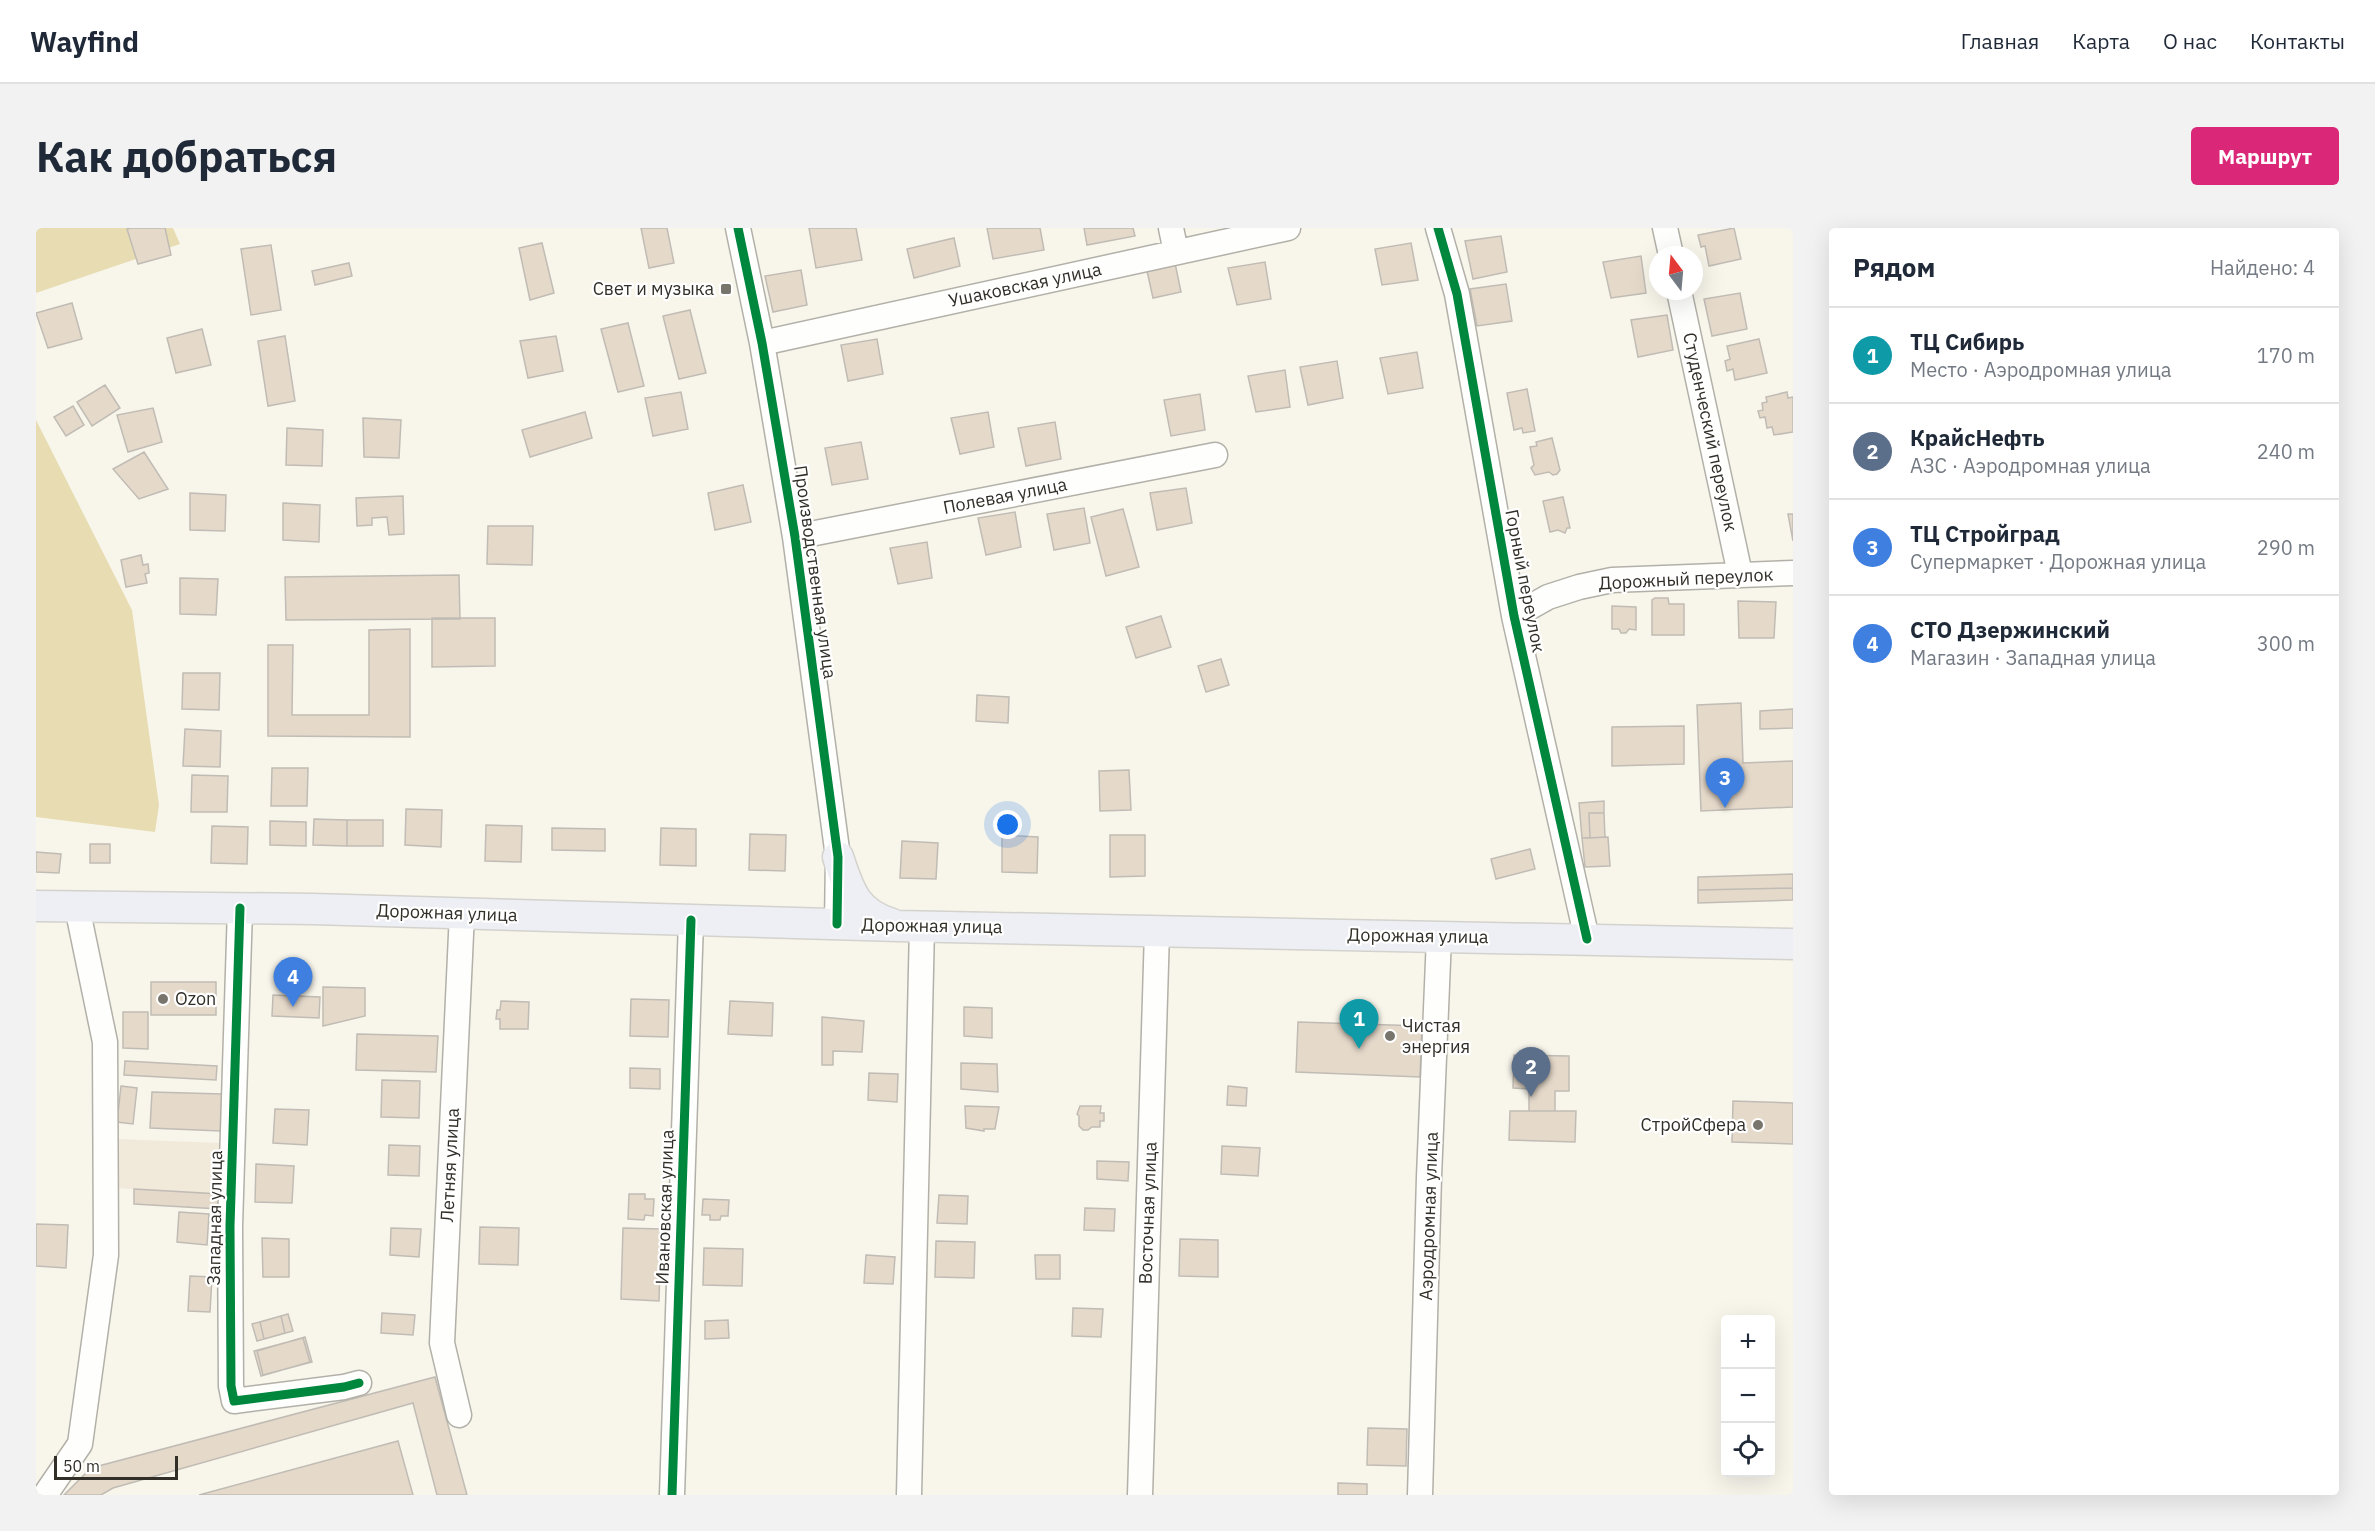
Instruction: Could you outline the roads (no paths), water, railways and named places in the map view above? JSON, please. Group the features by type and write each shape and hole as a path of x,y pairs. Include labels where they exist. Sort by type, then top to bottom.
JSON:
{"main road":[{"path":"838,857 851,893 862,909 878,920 910,926"},
{"name":"Дорожная улица","path":"36,906 240,908 910,926 1793,944"}],"street":[{"name":"Производственная улица","path":"738,228 762,343 795,537 838,857 837,924"},
{"path":"1171,228 1176,252"},
{"name":"Ушаковская улица","path":"762,343 1288,228"},
{"name":"Горный переулок","path":"1438,228 1457,294 1514,616 1587,939"},
{"path":"1665,228 1669,246"},
{"name":"Студенческий переулок","path":"1681,300 1740,574"},
{"name":"Полевая улица","path":"795,537 1215,455"},
{"name":"Дорожный переулок","path":"1514,616 1548,597 1579,586 1612,580 1793,573"},
{"path":"792,923 816,908 825,898 833,883 838,857"},
{"path":"45,1495 80,1444 106,1256 105,1042 77,907"},
{"name":"Западная улица","path":"240,908 230,1226 231,1386 234,1401 344,1387 359,1383"},
{"name":"Летняя улица","path":"459,1416 442,1342 462,913"},
{"name":"Ивановская улица","path":"672,1495 691,920"},
{"path":"909,1495 910,926"},
{"name":"Восточная улица","path":"1140,1495 1157,931"},
{"name":"Аэродромная улица","path":"1420,1495 1429,1177 1439,937"}],"place":[{"name":"Свет и музыка","path":"726,289"},
{"name":"ТЦ Стройград","path":"1725,808"},
{"name":"Ozon","path":"163,999"},
{"name":"СТО Дзержинский","path":"293,1007"},
{"name":"Чистая энергия","path":"1390,1036"},
{"name":"ТЦ Сибирь","path":"1359,1049"},
{"name":"КрайсНефть","path":"1531,1097"},
{"name":"СтройСфера","path":"1758,1125"}]}
